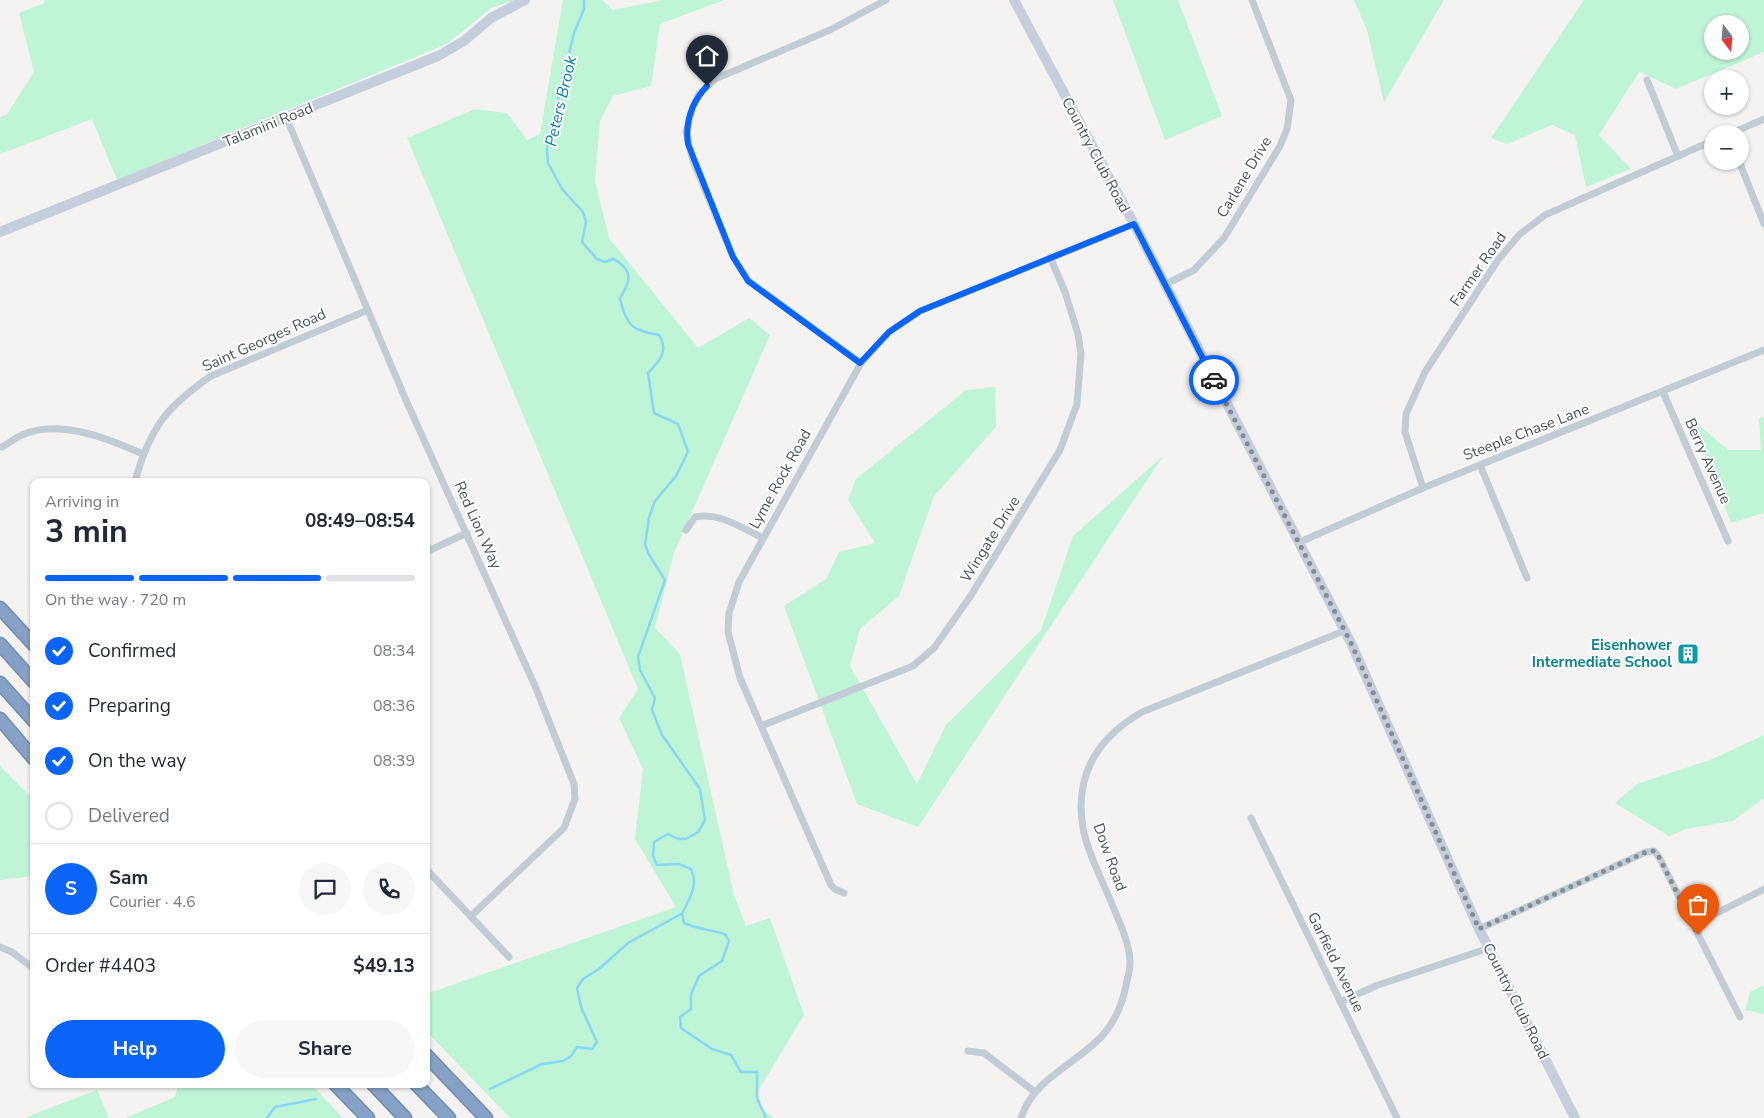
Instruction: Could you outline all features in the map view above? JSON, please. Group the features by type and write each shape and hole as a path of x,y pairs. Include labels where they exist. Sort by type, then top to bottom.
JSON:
{"highway":[{"path":"0,608 30,641"},
{"path":"0,644 30,678"},
{"path":"0,683 30,717"},
{"path":"0,715 30,742"},
{"path":"0,719 30,754"},
{"path":"430,1059 486,1118"},
{"path":"339,1088 368,1118"},
{"path":"377,1088 405,1118"},
{"path":"420,1088 449,1118"}],"street":[{"name":"Talamini Road","path":"0,232 446,52 464,41 491,18 525,0"},
{"path":"860,363 748,281 733,257 700,178 688,144 686,132 693,106 699,94 715,79 830,30 886,0"},
{"name":"Country Club Road","path":"1014,0 1134,224 1164,285 1300,542 1344,630 1479,929 1575,1118"},
{"name":"Carlene Drive","path":"1164,285 1194,270 1224,238 1280,146 1287,129 1291,106 1288,89 1252,0"},
{"path":"1647,80 1678,156"},
{"name":"Red Lion Way","path":"286,117 368,310 535,686 574,784 575,799 564,828 471,916"},
{"path":"1749,126 1764,119"},
{"name":"Farmer Road","path":"1423,488 1408,443 1406,414 1426,372 1498,260 1519,235 1545,215 1704,145"},
{"path":"1743,170 1764,224"},
{"name":"Lyme Rock Road","path":"844,893 831,885 740,678 728,632 732,600 763,538 860,363 889,332 906,318 1134,224"},
{"name":"Wingate Drive","path":"761,726 913,666 934,648 980,581 1060,450 1077,404 1081,354 1078,334 1070,307 1050,258"},
{"name":"Saint Georges Road","path":"136,478 143,454 166,413 192,389 211,376 368,310"},
{"name":"Steeple Chase Lane","path":"1300,542 1423,488 1764,350"},
{"name":"Berry Avenue","path":"1663,392 1728,541"},
{"path":"2,447 21,435 32,431 58,430 97,435 143,454"},
{"path":"1480,465 1527,578"},
{"path":"686,530 695,517 707,515 726,520 763,538"},
{"path":"430,550 466,533"},
{"name":"Dow Road","path":"1021,1118 1024,1108 1035,1092 1102,1036 1110,1026 1123,999 1130,965 1129,951 1118,918 1083,828 1082,791 1084,777 1096,752 1122,723 1142,712 1344,630"},
{"name":"Garfield Avenue","path":"1251,818 1398,1118"},
{"path":"1479,929 1646,852 1654,851 1659,857 1740,1017"},
{"path":"430,873 509,957"},
{"path":"1693,925 1764,889"},
{"path":"0,947 12,952 30,966"},
{"path":"1340,1002 1378,985 1489,948"},
{"path":"968,1051 984,1053 1035,1092"}],"green space":[{"path":"44,0 515,0 491,8 447,44 117,180 92,119 0,154 0,118 7,114 34,72 19,13 45,3"},
{"path":"563,0 602,0 613,10 663,0 724,0 660,24 651,86 613,96 600,121 595,181 609,238 698,348 749,318 770,335 674,553 655,628 680,654 734,895 746,926 770,918 804,1015 758,1091 761,1108 774,1118 510,1118 430,1035 430,993 676,907 635,839 643,769 619,718 638,689 407,138 475,109 507,113 527,140 540,134"},
{"path":"1113,0 1178,0 1222,116 1165,140"},
{"path":"1354,0 1444,0 1384,102 1367,30"},
{"path":"1584,0 1764,0 1764,52 1749,58 1749,15 1704,15 1704,60 1745,60 1721,70 1704,70 1704,77 1676,89 1639,72 1599,135 1631,169 1586,187 1575,135 1552,125 1507,144 1491,138"},
{"path":"995,387 996,427 934,496 899,596 860,629 850,666 917,784 946,725 1041,630 1073,536 1163,456 918,827 857,804 784,606 826,579 839,552 875,543 848,500 856,479 966,390"},
{"path":"1764,416 1764,513 1731,523 1691,418 1728,450 1761,450 1759,419"},
{"path":"1764,735 1764,798 1733,821 1686,829 1669,836 1615,803 1637,784 1710,760"},
{"path":"0,766 30,796 30,876 0,880"},
{"path":"1764,985 1764,1014 1745,1010 1750,992"},
{"path":"177,1088 315,1088 343,1118 125,1118 175,1097"},
{"path":"97,1090 109,1118 24,1118"}],"waterway":[{"name":"Peters Brook","path":"584,0 584,9 574,33 547,145 548,163 562,189 583,212 586,222 582,242 597,259 605,262 613,259 626,270 628,282 620,299 628,321 637,329 659,335 662,341 662,356 648,373 654,413 678,424 688,452 676,476 655,501 649,518 645,544 648,553 665,580 638,657 640,670 655,698 652,710 662,735 700,789 705,820 698,832 686,839 678,839 668,834 654,842 653,856 657,865 679,864 691,869 694,886 682,914 684,923 726,935 729,941 722,961 699,976 691,994 691,1009 680,1017 681,1028 712,1049 731,1055 741,1072 757,1072 757,1098 766,1118"},
{"path":"490,1089 542,1064 563,1061 571,1056 577,1047 592,1049 597,1042 581,1007 577,988 583,979 599,969 628,943 681,914"},
{"path":"267,1118 275,1107 316,1099"}],"way so far":[{"path":"1214,380 1351,643 1479,929 1646,852 1654,851 1659,857 1698,935"}],"place":[{"name":"Eisenhower Intermediate School","path":"1688,654"}],"route":[{"path":"707,86 699,94 693,107 686,132 693,161 733,257 748,281 860,363 889,332 906,318 1134,224 1214,380"}]}
